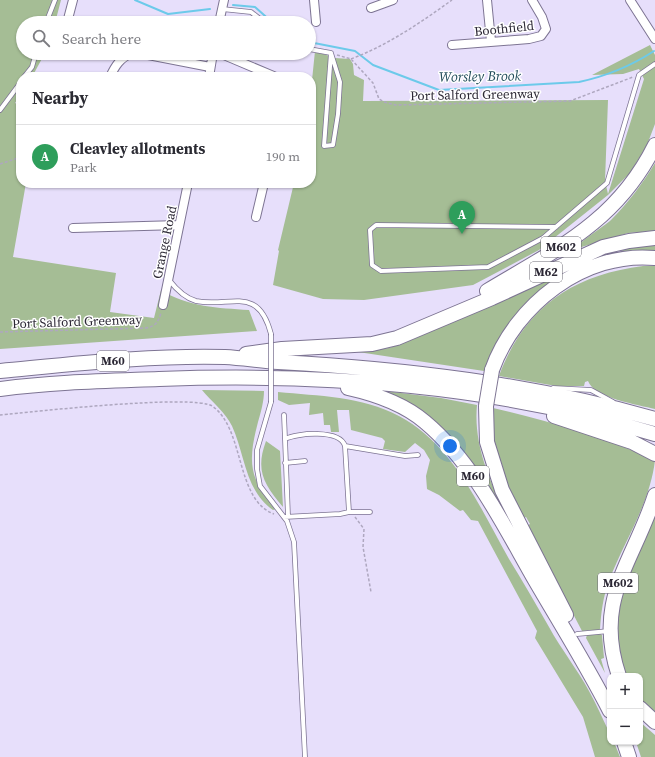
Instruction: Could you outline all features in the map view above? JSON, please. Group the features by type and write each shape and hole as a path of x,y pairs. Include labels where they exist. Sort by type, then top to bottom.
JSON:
{"highway":[{"name":"M602","path":"440,320 567,244 594,223 631,185 655,145"},
{"name":"M62","path":"440,320 603,247 628,241 655,238"},
{"name":"M60","path":"605,693 577,634 502,490 487,442 486,406 492,370 501,349 516,326 534,305 558,285 582,272 604,264 628,259 655,258"},
{"name":"M60","path":"0,371 107,362 226,357 282,349 372,344 397,338 440,320"},
{"name":"M60","path":"226,357 353,366 533,390 631,412 655,419"},
{"name":"M60","path":"254,377 317,382 365,392 402,406 424,421 459,457 477,482 605,693"},
{"name":"M60","path":"0,390 47,383 254,377 320,379 470,393 548,406 601,418 655,434"},
{"name":"M60","path":"470,393 596,429 632,442 655,454"},
{"name":"M602","path":"618,673 612,656 609,631 610,614 618,584 655,495"},
{"path":"605,693 609,709"},
{"path":"641,709 655,722"},
{"path":"625,745 629,757"},
{"path":"633,745 637,757"}],"street":[{"path":"69,16 73,0"},
{"path":"221,16 224,0"},
{"path":"314,0 315,16"},
{"path":"370,8 393,0"},
{"path":"487,0 491,41"},
{"name":"Boothfield","path":"452,45 529,39 541,36 546,29 542,17 532,0"},
{"path":"630,0 655,39"},
{"path":"112,72 120,60"},
{"path":"174,60 210,67"},
{"path":"209,72 212,60"},
{"path":"236,60 264,72"},
{"name":"Grange Road","path":"163,305 187,188"},
{"path":"256,217 263,188"},
{"path":"73,228 179,225"}],"lane":[{"path":"49,16 55,0"},
{"path":"222,10 251,12 256,16"},
{"path":"316,50 331,53"},
{"path":"331,53 340,82 338,114 333,145 324,146 331,53"},
{"path":"28,72 32,67 34,60"},
{"path":"556,227 376,226 370,230 372,265 381,271 488,267 543,238 607,184 639,75 655,64"},
{"path":"0,110 16,89"},
{"path":"168,279 175,288 195,300 234,300 255,307 261,311 268,322 271,334 270,402 257,450 257,469 260,486 286,516"},
{"path":"284,415 286,516 294,542 305,757"},
{"path":"284,438 330,434 342,441 345,446 350,512"},
{"path":"345,446 405,456 418,455"},
{"path":"285,462 304,461"},
{"path":"286,516 370,512"},
{"path":"577,634 609,631"}],"path":[{"path":"331,53 351,59 365,53 409,30 452,0"},
{"name":"Port Salford Greenway","path":"351,59 372,83 379,99 384,102 396,104 570,101 639,75"},
{"path":"0,164 16,159"},
{"name":"Port Salford Greenway","path":"0,332 153,327 158,322 163,305"},
{"path":"0,415 152,403 202,403 212,406 224,418 232,434 237,453 253,494 263,508 272,513 286,516"},
{"path":"350,512 364,529 363,547 371,592"}],"green space":[{"path":"0,0 61,0 57,16 16,16 16,60 41,60 35,72 16,72 16,188 25,188 13,257 116,273 110,312 154,318 161,290 171,296 204,306 249,310 257,331 0,349"},
{"path":"650,45 655,55 655,124 647,145 630,173 608,195 539,250 473,285 364,300 323,299 273,285 278,250 293,188 316,188 316,72 313,72 314,60 316,60 316,51 335,58 350,59 353,64 354,75 364,80 363,101 608,100 605,181 608,194 644,79 639,69 623,74 592,75"},
{"path":"655,163 655,231 628,233 575,249 581,242 611,220 635,193"},
{"path":"655,245 655,252 623,254 622,249"},
{"path":"643,266 655,266 655,409 628,403 608,396 592,387 588,381 585,382 584,386 556,386 499,376 509,352 522,331 537,314 554,299 573,287 594,277"},
{"path":"568,272 541,293 518,314 499,339 484,371 358,352 389,348 411,340"},
{"path":"369,389 441,398 477,405 478,436 481,451 490,480 509,522 464,453"},
{"path":"202,390 264,391 253,448 253,468 255,478 260,488 276,509 273,510 257,493 251,482 232,426 222,412"},
{"path":"278,392 340,398 370,404 399,416 418,428 435,443 464,479 476,499 509,559 595,702 607,728 607,745 615,745 620,757 595,757 583,717 535,638 537,631 478,521 471,520 463,510 460,511 439,495 427,489 426,476 430,460 424,450 415,443 405,452 383,449 385,441 382,438 351,430 349,410 337,410 339,432 331,432 330,425 324,425 323,413 309,415 310,403 289,405 278,400"},
{"path":"493,408 575,430 655,460 648,492 607,587 600,630 582,631 527,526 530,524 526,517 524,518 497,458 493,436"},
{"path":"266,441 280,451 283,507 266,484 263,477 261,461"},
{"path":"655,513 655,716 643,704 643,673 624,673 615,636 622,590"},
{"path":"599,633 602,635 604,658 601,659 605,673 586,638 587,635"},
{"path":"643,725 655,735 655,757 641,757 637,745 643,745"}],"waterway":[{"name":"Worsley Brook","path":"135,0 168,14 210,9"},
{"name":"Worsley Brook","path":"233,5 255,7 265,16"},
{"name":"Worsley Brook","path":"316,43 355,51 373,65 439,90 579,82 618,70 654,51"}],"place":[{"name":"Cleavley allotments","path":"462,234"}]}
